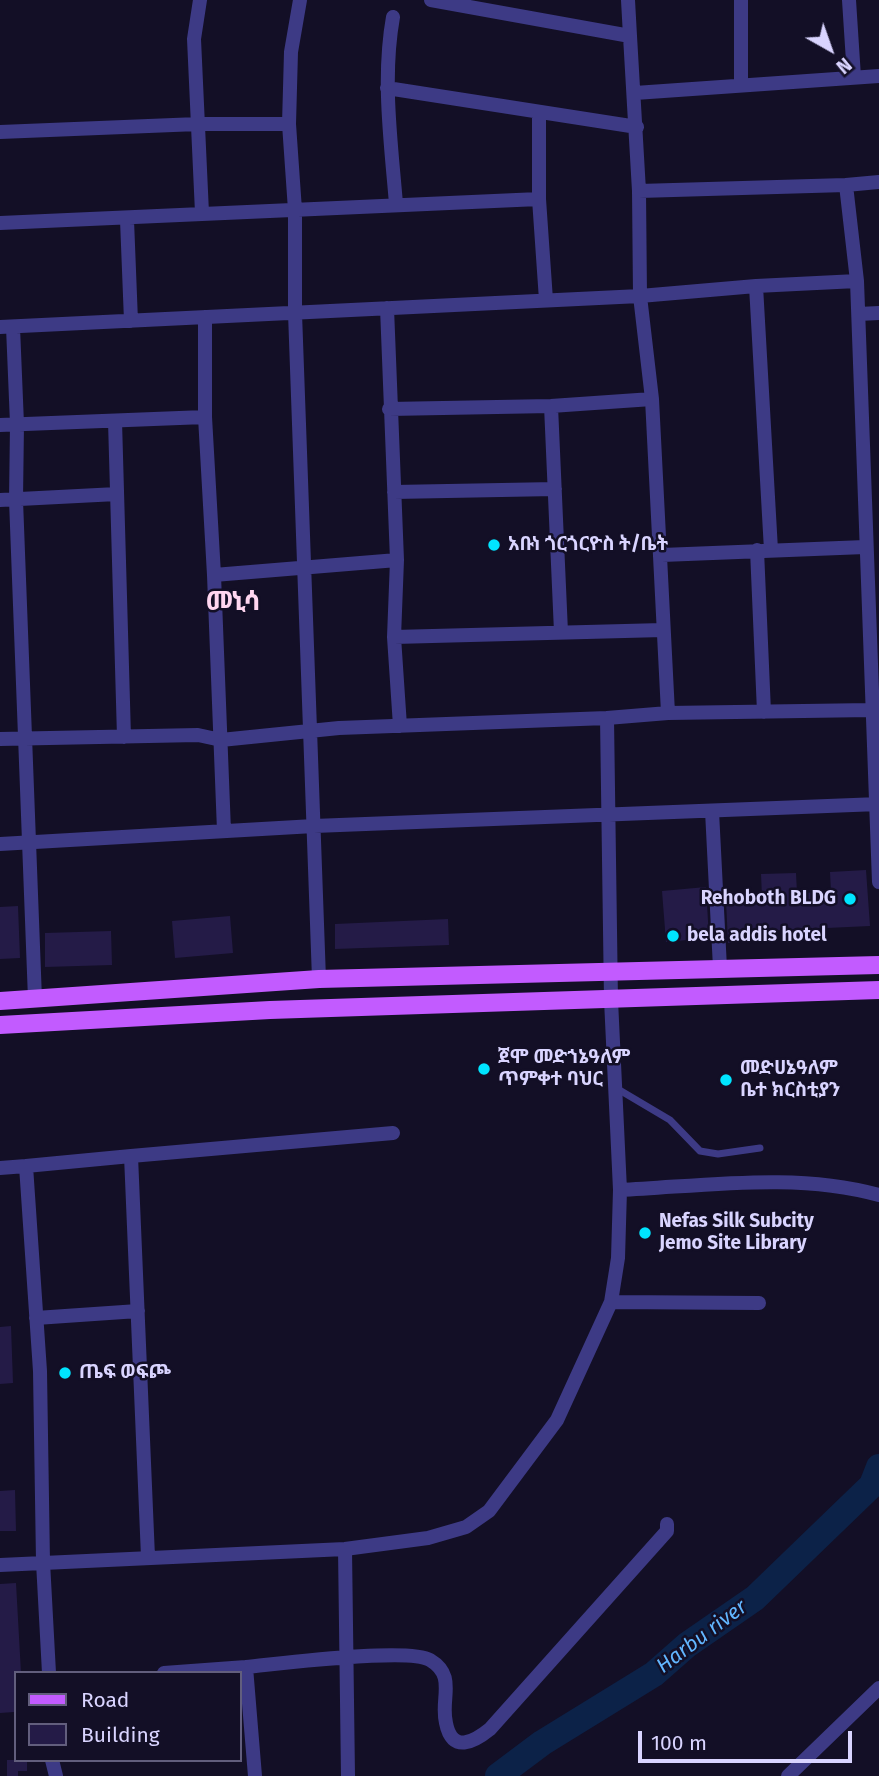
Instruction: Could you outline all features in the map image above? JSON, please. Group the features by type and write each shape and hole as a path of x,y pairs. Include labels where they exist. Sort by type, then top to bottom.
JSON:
{"main road":[{"path":"0,1001 319,979 879,965"},
{"path":"0,1025 270,1010 879,990"}],"street":[{"path":"200,0 194,39 202,213"},
{"path":"300,0 291,52 289,124 295,210 295,313 319,979"},
{"path":"431,0 630,36"},
{"path":"510,0 511,15"},
{"path":"628,0 637,127 640,296 652,399 668,713"},
{"path":"741,0 741,85"},
{"path":"849,0 854,76"},
{"path":"393,17 388,45 387,88 396,204"},
{"path":"635,93 879,76"},
{"path":"387,88 637,127"},
{"path":"539,112 539,199 546,300"},
{"path":"0,132 198,124 289,124"},
{"path":"639,191 846,185 879,181"},
{"path":"846,185 859,314 865,547 879,883"},
{"path":"0,223 127,220 202,213 539,199"},
{"path":"127,220 131,321"},
{"path":"35,999 16,500 17,424 7,327 640,296 857,281"},
{"path":"756,286 764,550 764,712"},
{"path":"387,308 397,559 394,638 400,726"},
{"path":"859,314 879,313"},
{"path":"205,317 205,417 224,831"},
{"path":"389,410 551,406 652,399"},
{"path":"551,406 561,632"},
{"path":"0,425 205,417"},
{"path":"115,421 124,737"},
{"path":"394,492 555,489"},
{"path":"0,500 117,494"},
{"path":"662,555 865,547"},
{"path":"214,575 397,559"},
{"path":"394,638 663,630"},
{"path":"0,739 198,735 221,740 339,728 607,718 668,713 871,710"},
{"path":"0,1565 345,1549 428,1538 466,1527 489,1511 557,1420 611,1302 618,1258 620,1190 611,1000 607,718"},
{"path":"0,844 314,826 876,804"},
{"path":"712,811 720,968"},
{"path":"0,1168 393,1133"},
{"path":"131,1156 148,1557"},
{"path":"26,1166 36,1318 49,1671"},
{"path":"620,1190 807,1182 844,1185 879,1195"},
{"path":"611,1302 759,1303"},
{"path":"36,1318 138,1311"},
{"path":"191,1671 347,1656 427,1658 442,1669 447,1686 446,1724 456,1740 467,1744 474,1742 490,1729 658,1542 667,1531 667,1524"},
{"path":"345,1549 348,1776"},
{"path":"246,1667 247,1755 255,1776"},
{"path":"788,1776 879,1688"}],"lane":[{"path":"615,1088 670,1121 700,1151 718,1153 761,1148"}],"building":[{"path":"866,870 870,926 762,931 762,940 728,943 726,900 762,897 761,874 796,873 797,893 831,892 830,872"},
{"path":"706,887 709,938 666,942 662,891"},
{"path":"18,906 20,958 0,959 0,907"},
{"path":"230,916 233,953 175,958 172,921"},
{"path":"448,919 449,945 335,949 335,924"},
{"path":"111,931 112,965 45,967 45,933"},
{"path":"11,1326 13,1383 0,1384 0,1327"},
{"path":"15,1490 16,1531 0,1531 0,1491"},
{"path":"16,1583 21,1671 14,1671 14,1712 0,1713 0,1584"},
{"path":"7,1760 27,1762 27,1771 18,1771 18,1776 7,1776"}],"waterway":[{"name":"Harbu river","path":"498,1776 542,1743 654,1674 687,1645 755,1598 872,1485 879,1467"}],"place":[{"name":"አቡነ ጎርጎርዮስ ት/ቤት","path":"494,545"},
{"name":"Rehoboth BLDG","path":"850,899"},
{"name":"bela addis hotel","path":"673,936"},
{"name":"ጀሞ መድኀኔዓለም ጥምቀተ ባህር","path":"484,1069"},
{"name":"መድሀኔዓለም ቤተ ክርስቲያን","path":"726,1080"},
{"name":"Nefas Silk Subcity Jemo Site Library","path":"645,1233"},
{"name":"ጤፍ ወፍጮ","path":"65,1373"}],"district":[{"name":"መኒሳ","path":"233,603"}]}
